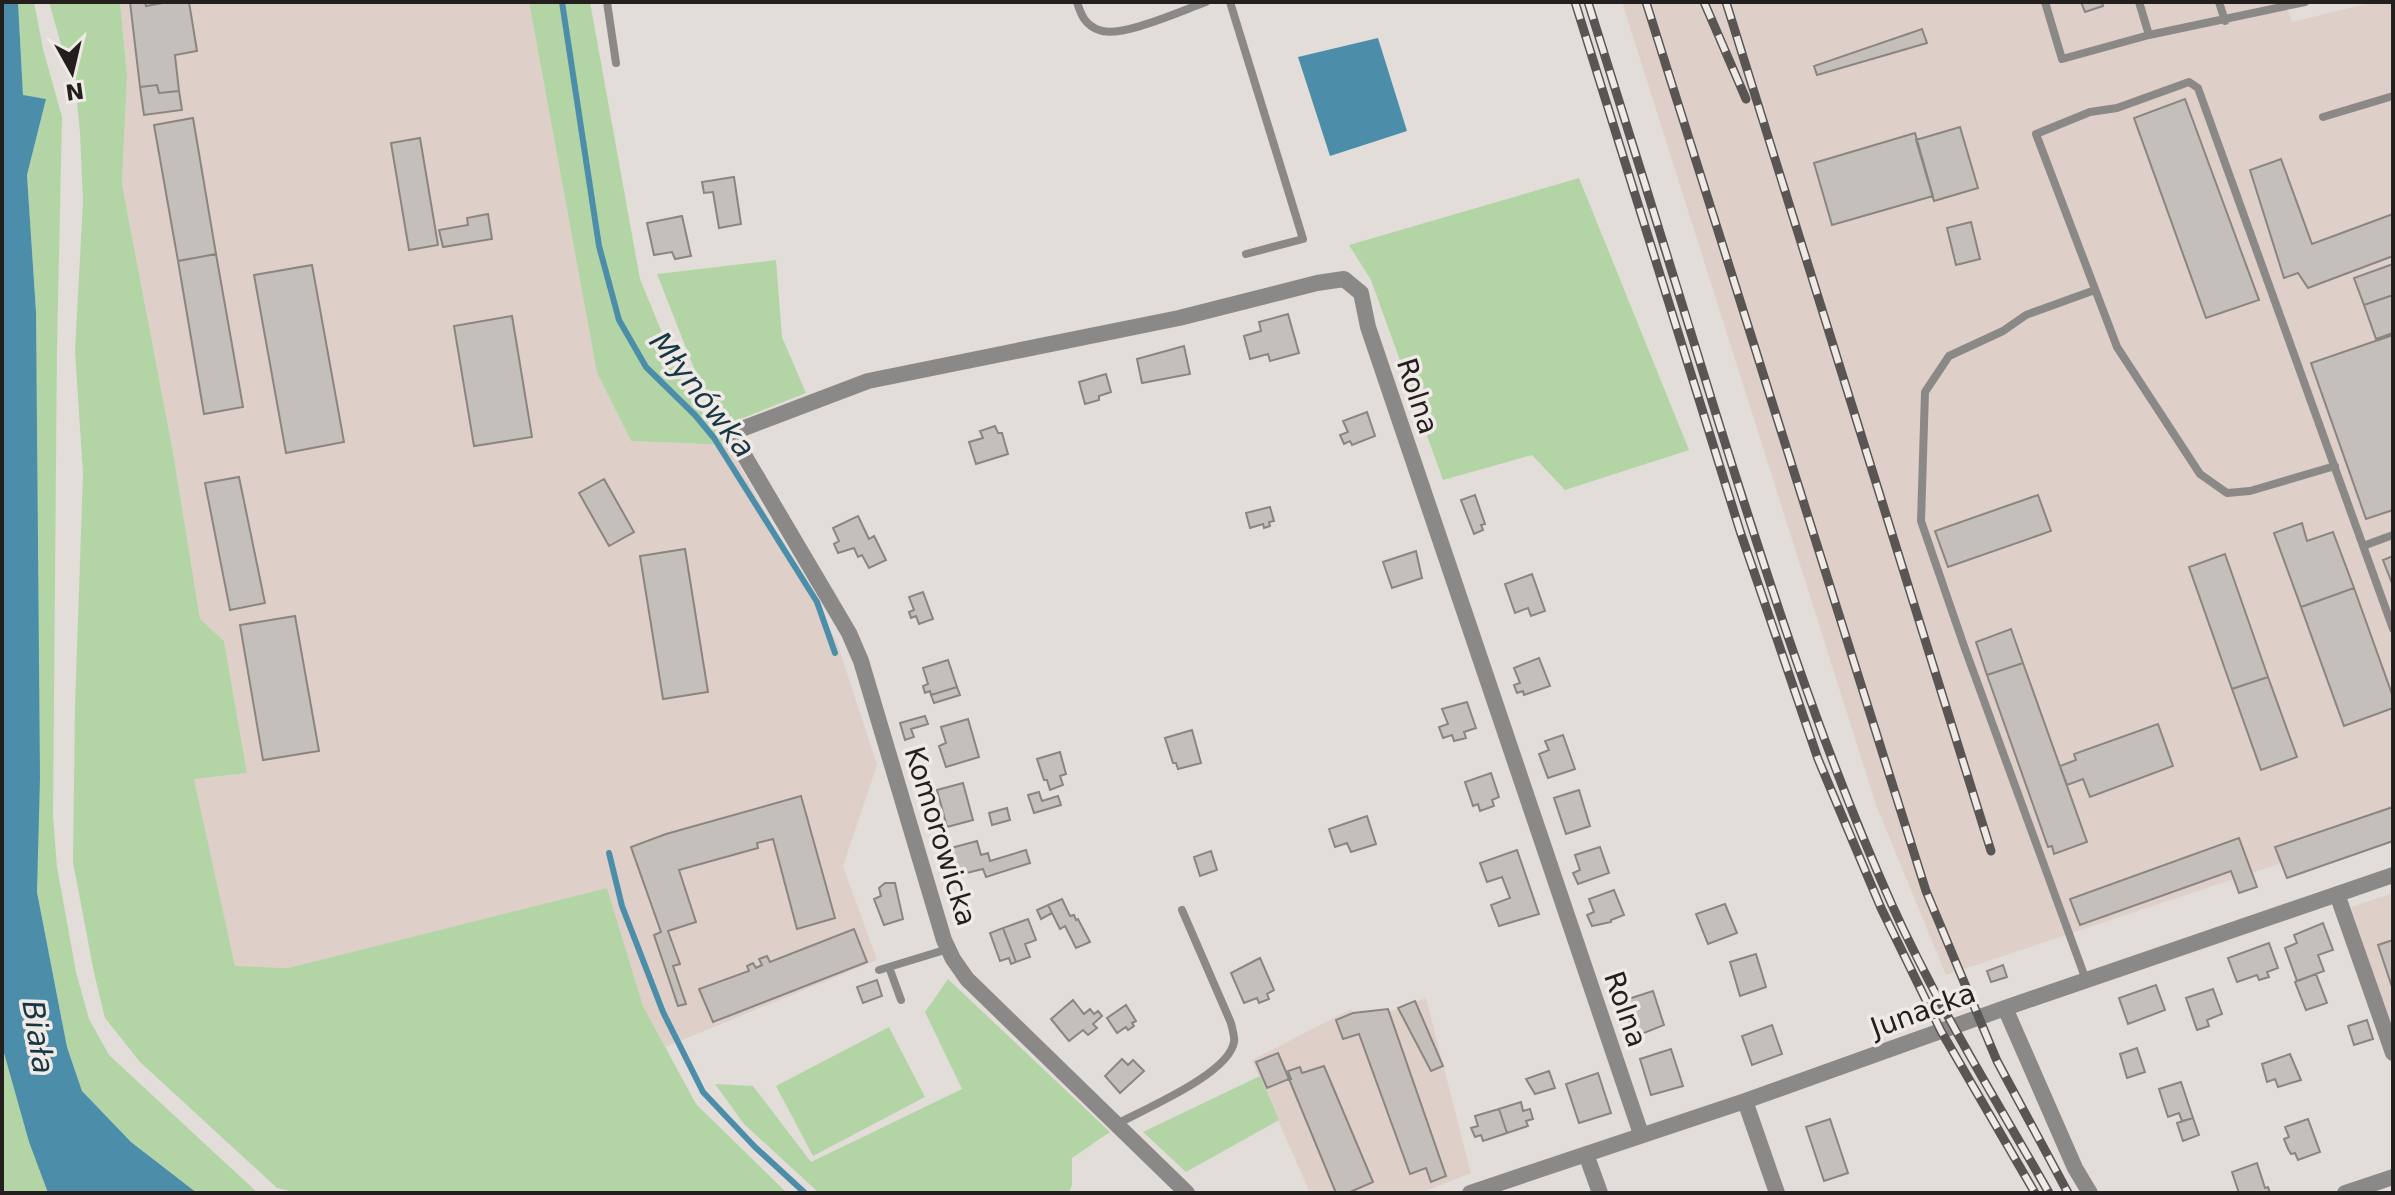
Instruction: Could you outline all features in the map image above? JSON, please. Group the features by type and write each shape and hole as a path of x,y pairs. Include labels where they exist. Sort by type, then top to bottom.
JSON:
{"street":[{"name":"Rolna","path":"731,433 868,381 1179,318 1344,279 1361,293 1368,327 1641,1134"},
{"name":"Komorowicka","path":"731,433 849,633 861,661 948,949 967,979 1187,1193"},
{"name":"Junacka","path":"1470,1193 1745,1101 2393,875"},
{"path":"2337,894 2393,1053"},
{"path":"2005,1008 2075,1168 2090,1193"},
{"path":"1745,1101 1777,1193"},
{"path":"1586,1154 1600,1193"},
{"path":"2345,1193 2393,1177"}],"lane":[{"path":"607,2 616,63"},
{"path":"1077,2 1082,19 1100,31 1119,32 1206,2"},
{"path":"1230,2 1303,239 1246,254"},
{"path":"2045,2 2062,59 2149,35 2305,2"},
{"path":"2139,2 2149,35"},
{"path":"2219,2 2225,21"},
{"path":"2335,466 2250,491 2227,493 2200,474 2117,347 2036,134 2090,112 2117,108 2189,82 2198,88 2335,466 2393,629"},
{"path":"2323,117 2393,96"},
{"path":"2086,981 1921,521 1925,392 1949,356 2003,331 2026,315 2095,290"},
{"path":"2363,546 2393,535"},
{"path":"1116,1124 1206,1076 1227,1057 1234,1042 1231,1023 1182,910"},
{"path":"879,970 948,949"},
{"path":"889,967 901,1000"}],"shaded area":[{"path":"120,2 529,2 597,373 631,441 728,445 837,642 877,765 843,866 877,960 665,1047 643,1006 607,888 288,968 235,967 194,779 247,773 224,641 200,619 173,452 122,184 127,75"},
{"path":"1622,2 2285,2 2292,22 2374,2 2393,2 2393,826 1946,975 1876,805"},
{"path":"2393,893 2393,1035 2351,907"},
{"path":"1426,998 1471,1173 1421,1193 1310,1193 1252,1060 1351,1009 1359,1023"}],"green space":[{"path":"18,2 34,2 62,117 53,816 57,867 76,972 89,1019 109,1055 258,1193 197,1193 131,1142 82,1091 67,1047 37,892 36,312 27,175 46,99 23,96"},
{"path":"49,2 120,2 127,75 122,184 173,452 200,619 224,641 247,773 194,779 235,966 288,968 607,888 643,1006 696,1104 787,1193 297,1193 277,1188 140,1062 105,1018 73,862 83,474 75,351 83,201 80,133 77,101"},
{"path":"529,2 590,2 640,279 686,391 728,445 631,441 597,373"},
{"path":"1579,178 1689,450 1565,490 1532,455 1443,480 1371,280 1349,245"},
{"path":"776,260 782,337 806,393 733,422 699,381 657,274"},
{"path":"948,979 1110,1132 1072,1158 1069,1193 819,1193 744,1124 715,1084 753,1086 811,1162 962,1089 925,1012"},
{"path":"889,1027 925,1097 813,1156 776,1086"},
{"path":"2,1046 29,1142 48,1193 2,1193"},
{"path":"1260,1076 1279,1120 1186,1172 1143,1132"}],"water":[{"name":"Biała","path":"2,2 18,2 23,95 46,99 27,175 36,312 40,778 37,892 67,1047 82,1091 131,1142 197,1193 48,1193 29,1142 2,1046"},
{"path":"1378,38 1407,131 1330,156 1298,57"}],"building":[{"path":"130,2 145,2 146,6 189,2 197,51 175,55 179,91 159,93 157,85 140,87"},
{"path":"2081,2 2102,2 2103,6 2085,12"},
{"path":"1922,29 1927,43 1817,75 1814,66"},
{"path":"157,85 159,93 179,91 182,110 144,115 140,87"},
{"path":"2185,99 2259,300 2206,318 2134,118"},
{"path":"193,118 216,254 178,261 154,125"},
{"path":"1960,127 1978,188 1934,201 1916,140"},
{"path":"1915,133 1933,196 1832,225 1814,163"},
{"path":"420,138 438,245 409,250 391,143"},
{"path":"2281,159 2312,244 2393,214 2393,256 2308,288 2298,273 2284,278 2250,170"},
{"path":"734,177 741,224 719,228 713,192 704,193 702,182"},
{"path":"488,214 492,239 443,247 439,230 468,225 467,218"},
{"path":"682,216 691,256 675,259 672,252 654,255 647,223"},
{"path":"1971,222 1980,259 1956,265 1947,228"},
{"path":"216,254 243,407 204,414 178,261"},
{"path":"2393,264 2393,295 2364,305 2354,278"},
{"path":"312,265 344,442 286,453 254,275"},
{"path":"2393,295 2393,333 2376,339 2364,305"},
{"path":"1288,314 1299,353 1270,361 1268,354 1250,359 1244,336 1261,331 1259,322"},
{"path":"512,316 532,437 474,446 454,326"},
{"path":"2393,335 2393,510 2366,519 2311,363"},
{"path":"1184,346 1190,374 1142,383 1137,359"},
{"path":"1106,374 1111,392 1085,404 1079,382"},
{"path":"1367,412 1375,436 1352,445 1350,441 1344,444 1340,435 1348,432 1343,421"},
{"path":"995,426 998,433 1002,433 1008,454 976,464 969,442 983,438 980,431"},
{"path":"239,477 265,603 230,610 205,483"},
{"path":"604,479 634,532 609,546 579,493"},
{"path":"1475,495 1485,524 1481,525 1483,530 1474,534 1461,500"},
{"path":"2038,495 2051,531 1948,567 1935,531"},
{"path":"1270,507 1274,521 1269,522 1270,526 1264,528 1263,524 1250,528 1246,513"},
{"path":"858,516 869,539 874,536 886,560 869,568 854,548 838,553 834,544 839,541 833,528"},
{"path":"2302,523 2307,541 2333,532 2354,588 2301,607 2274,533"},
{"path":"685,549 708,692 663,699 640,556"},
{"path":"1416,551 1422,578 1392,588 1383,562"},
{"path":"2225,554 2268,677 2232,689 2189,567"},
{"path":"2393,556 2393,586 2383,560"},
{"path":"1532,574 1545,611 1531,616 1528,608 1515,613 1505,584"},
{"path":"2354,588 2393,697 2393,708 2344,726 2301,607"},
{"path":"923,592 933,619 919,624 916,616 911,618 909,612 914,610 909,597"},
{"path":"295,616 319,751 263,760 240,625"},
{"path":"2011,629 2023,663 1987,675 1976,642"},
{"path":"1539,658 1550,686 1524,695 1523,691 1517,693 1514,685 1520,683 1514,668"},
{"path":"948,660 957,687 931,695 930,691 925,693 923,686 928,684 923,668"},
{"path":"2023,663 2087,842 2054,854 2052,846 2048,847 1987,675"},
{"path":"2268,677 2297,757 2261,770 2232,689"},
{"path":"957,687 960,695 934,703 931,695"},
{"path":"1467,702 1476,728 1464,732 1466,738 1454,741 1452,735 1443,738 1439,727 1448,724 1442,709"},
{"path":"925,716 928,724 911,729 914,737 905,740 900,723"},
{"path":"968,719 979,757 946,767 939,746 946,743 941,727"},
{"path":"2158,724 2173,766 2090,797 2083,779 2067,785 2060,766 2076,760 2074,754"},
{"path":"1192,730 1201,763 1178,769 1165,738"},
{"path":"1563,735 1575,769 1548,778 1539,754 1549,750 1545,741"},
{"path":"1060,752 1066,774 1060,776 1063,785 1050,790 1037,759"},
{"path":"1491,773 1499,797 1492,800 1494,806 1480,811 1478,804 1473,806 1465,782"},
{"path":"963,783 973,820 947,827 937,790"},
{"path":"1579,790 1590,826 1566,834 1554,798"},
{"path":"1039,792 1042,801 1058,796 1061,805 1034,813 1028,795"},
{"path":"801,796 835,918 797,929 773,839 757,843 758,848 679,870 696,922 668,931 680,964 673,966 686,1004 678,1006 654,935 661,932 631,847"},
{"path":"2393,807 2393,841 2287,878 2275,847"},
{"path":"1007,808 1010,820 992,825 989,813"},
{"path":"1367,816 1376,844 1351,852 1347,843 1335,847 1329,829"},
{"path":"2239,838 2257,887 2239,893 2231,871 2080,925 2070,899"},
{"path":"977,841 981,855 988,853 990,861 1026,850 1030,863 986,877 983,869 958,875 951,848"},
{"path":"1600,847 1609,873 1578,884 1573,873 1580,870 1575,855"},
{"path":"1517,850 1539,914 1499,926 1491,905 1510,898 1502,877 1487,882 1480,863"},
{"path":"1211,851 1217,870 1200,876 1194,857"},
{"path":"885,883 895,883 903,919 884,925 874,899 881,896 879,888"},
{"path":"1614,890 1624,915 1592,926 1587,915 1594,912 1589,899"},
{"path":"1062,899 1070,916 1078,919 1090,942 1076,948 1065,926 1060,929 1048,905"},
{"path":"1725,904 1737,933 1708,944 1696,914"},
{"path":"1048,905 1052,913 1041,919 1037,910"},
{"path":"1028,919 1036,940 1025,944 1030,957 1016,962 1003,928"},
{"path":"2323,923 2333,950 2318,955 2324,971 2297,981 2285,948 2297,943 2294,935"},
{"path":"1003,928 1016,962 1011,964 1009,958 1000,961 990,933"},
{"path":"854,929 867,962 713,1022 699,989 749,971 747,966 753,963 756,968 762,965 759,959 767,956 770,962"},
{"path":"2393,940 2393,990 2378,945"},
{"path":"2269,943 2278,968 2267,972 2269,977 2259,980 2257,975 2237,982 2228,958"},
{"path":"1756,954 1766,987 1740,996 1730,962"},
{"path":"1260,958 1274,990 1267,994 1269,999 1259,1003 1257,998 1244,1003 1231,973"},
{"path":"2003,965 2007,977 1991,982 1987,971"},
{"path":"2316,974 2327,1003 2306,1010 2295,982"},
{"path":"877,980 882,996 863,1003 857,987"},
{"path":"2156,985 2165,1010 2128,1024 2119,998"},
{"path":"2213,989 2222,1014 2207,1020 2209,1026 2197,1030 2186,998"},
{"path":"1653,991 1664,1025 1634,1037 1622,1001"},
{"path":"1073,1000 1084,1014 1090,1009 1102,1016 1093,1024 1097,1028 1088,1035 1083,1030 1069,1041 1051,1019"},
{"path":"1415,1001 1443,1066 1431,1071 1398,1008"},
{"path":"1126,1005 1136,1021 1128,1030 1126,1027 1117,1033 1107,1018"},
{"path":"1388,1009 1446,1176 1431,1182 1426,1168 1410,1174 1359,1034 1343,1039 1336,1020 1353,1013"},
{"path":"2367,1020 2373,1039 2354,1045 2348,1026"},
{"path":"1772,1025 1782,1054 1752,1065 1742,1036"},
{"path":"2137,1048 2145,1072 2127,1078 2120,1054"},
{"path":"1671,1049 1683,1086 1651,1095 1640,1059"},
{"path":"1278,1053 1289,1079 1267,1088 1256,1062"},
{"path":"2290,1054 2301,1080 2278,1087 2275,1079 2267,1082 2262,1064"},
{"path":"1122,1059 1128,1065 1133,1060 1144,1071 1120,1093 1105,1076"},
{"path":"1324,1066 1373,1182 1348,1193 1336,1193 1289,1079 1288,1071 1300,1067 1302,1073"},
{"path":"1549,1071 1555,1088 1535,1094 1526,1079"},
{"path":"1598,1073 1611,1113 1579,1123 1566,1084"},
{"path":"2181,1082 2193,1118 2182,1121 2179,1113 2168,1117 2159,1089"},
{"path":"1521,1102 1523,1111 1530,1109 1533,1119 1526,1121 1528,1126 1507,1133 1499,1109"},
{"path":"1499,1109 1507,1133 1483,1141 1481,1135 1475,1137 1471,1128 1478,1126 1475,1116"},
{"path":"2193,1118 2199,1135 2183,1141 2177,1123"},
{"path":"1830,1119 1848,1173 1824,1181 1806,1127"},
{"path":"2308,1119 2320,1152 2298,1160 2295,1153 2291,1154 2284,1139 2289,1137 2285,1127"},
{"path":"2257,1163 2265,1188 2268,1187 2270,1193 2239,1193 2232,1172"}],"waterway":[{"name":"Młynówka","path":"562,2 599,246 619,320 646,367 714,438 817,602 835,653"},
{"path":"609,853 622,906 663,1012 703,1092 755,1147 805,1193"}],"railway":[{"path":"1575,2 1740,531 1818,759 1881,908 1941,1031 2035,1193"},
{"path":"1588,2 1755,538 1842,785 1892,905 1928,979 2049,1193"},
{"path":"1646,2 1926,891 1997,1061 2068,1193"},
{"path":"1704,2 1746,99"},
{"path":"1726,2 1991,851"}]}
